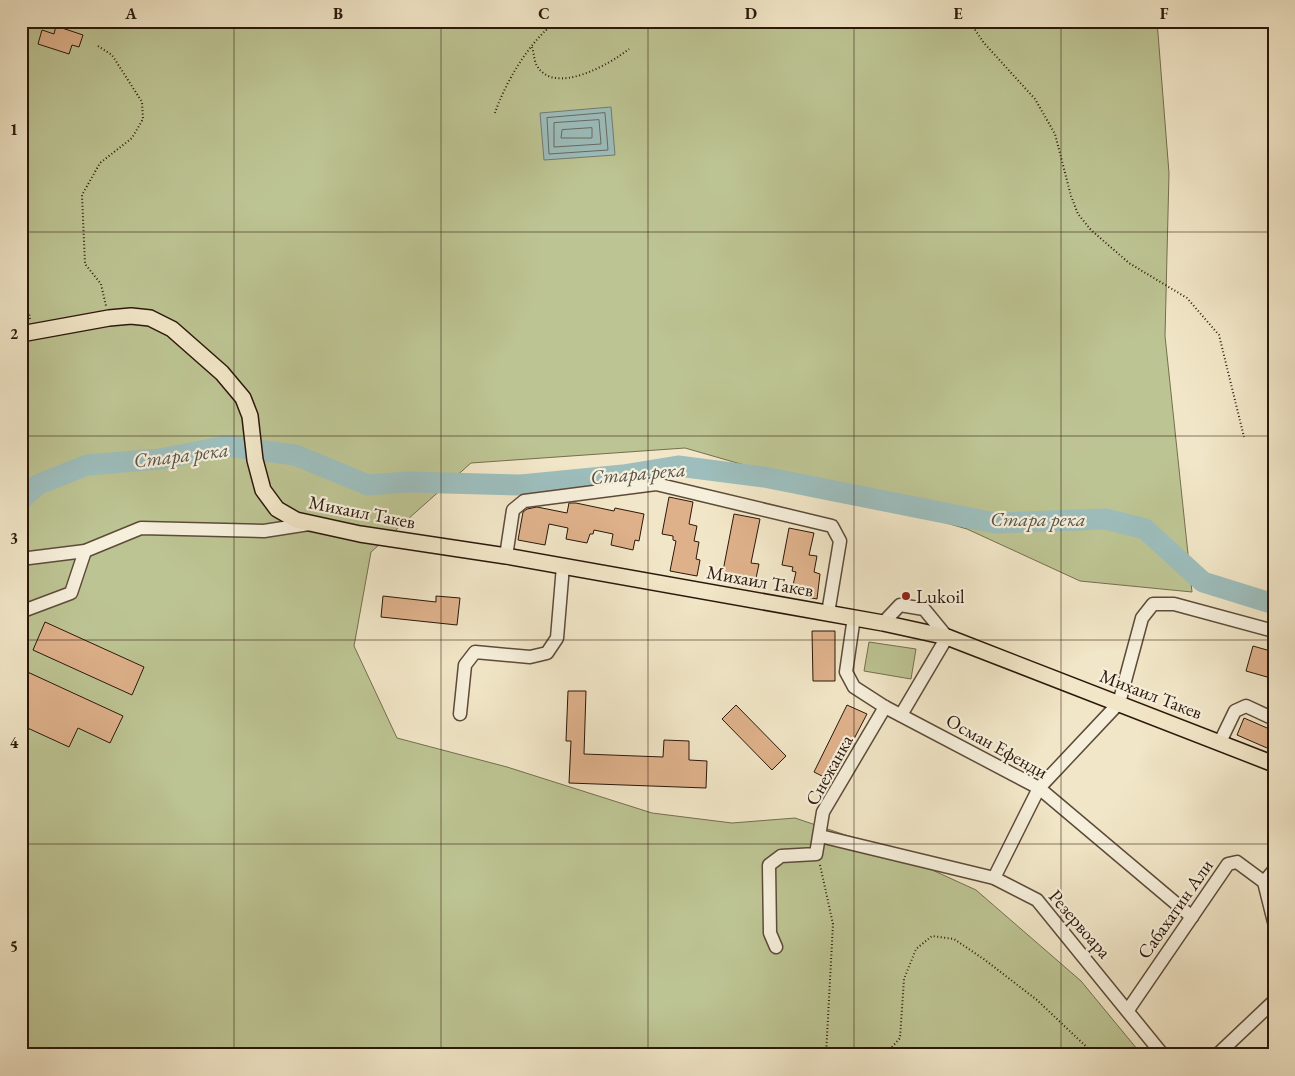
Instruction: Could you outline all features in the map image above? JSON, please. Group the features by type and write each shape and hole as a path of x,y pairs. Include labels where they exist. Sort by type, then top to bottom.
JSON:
{"main road":[{"name":"Михаил Такев","path":"21,334 109,318 131,316 150,318 178,333 237,389 250,416 255,460 260,482 269,500 286,515 309,524 563,566 884,623 947,637 1274,764"}],"street":[{"path":"506,556 513,510 524,501 656,484 832,526 840,541 828,613"},
{"path":"21,559 85,551 141,528 264,531 309,524"},
{"path":"21,614 22,611 71,593 85,551"},
{"path":"460,714 465,665 475,652 530,656 547,653 557,638 563,566"},
{"path":"994,878 1039,788 1119,703 1142,618 1153,604 1174,604 1274,631"},
{"path":"884,623 900,605 924,609 947,637 901,715"},
{"name":"Осман Ефенди","path":"854,618 846,672 854,687 885,707 1039,788 1192,917"},
{"path":"1220,742 1235,711 1246,706 1274,719"},
{"name":"Снежанка","path":"817,852 824,812 885,707"},
{"name":"Резервоара","path":"820,836 994,878 1037,900 1163,1055"},
{"path":"776,947 770,933 769,865 781,856 817,852"},
{"name":"Сабахатин Али","path":"1128,1010 1228,864 1237,862 1264,882"},
{"path":"1274,870 1264,882 1274,922"},
{"path":"1216,1055 1274,1001"}],"path":[{"path":"495,113 502,89 532,47 549,27 557,21"},
{"path":"969,21 984,43 1035,99 1055,134 1071,196 1082,219 1091,230 1130,263 1187,298 1219,335 1244,437"},
{"path":"98,46 112,55 142,102 143,119 132,138 100,164 82,195 85,264 101,284 109,318"},
{"path":"532,47 538,67 555,79 578,77 614,60 629,49"},
{"path":"817,852 833,924 826,1016 826,1055"},
{"path":"885,1055 900,1038 904,979 916,949 932,936 954,939 985,960 1037,1000 1095,1055"}],"green space":[{"path":"21,21 1157,21 1169,173 1165,336 1192,592 1080,581 967,529 685,448 471,463 371,552 354,646 397,738 507,767 652,813 732,823 795,818 884,848 976,890 1081,981 1142,1055 21,1055"},
{"path":"869,642 916,649 911,679 864,671"}],"water":[{"path":"611,107 615,155 544,160 540,113"}],"building":[{"path":"56,26 83,35 79,47 72,45 69,54 38,44 42,30 54,34"},
{"path":"669,497 693,502 689,524 697,526 694,541 699,542 696,559 700,560 697,576 670,571 676,541 673,540 673,536 662,534"},
{"path":"569,503 614,511 615,508 644,514 639,541 635,540 633,550 611,545 613,534 594,530 593,534 590,534 587,543 566,539 568,528 549,524 545,545 518,540 523,512 527,509 537,507 567,513"},
{"path":"734,514 760,519 751,563 759,564 755,583 722,576"},
{"path":"789,528 814,533 809,555 817,556 814,572 820,574 817,599 791,594 796,572 792,571 793,567 782,565"},
{"path":"383,596 436,602 436,596 460,598 457,625 381,617"},
{"path":"45,622 144,667 132,695 33,650"},
{"path":"812,631 835,631 835,681 813,681"},
{"path":"1253,646 1274,652 1274,679 1246,671"},
{"path":"21,669 123,716 110,743 78,728 69,747 21,725"},
{"path":"568,691 586,691 584,754 663,757 664,740 689,741 689,760 707,761 706,788 569,783 571,741 566,741"},
{"path":"736,705 786,756 772,770 722,719"},
{"path":"847,705 867,714 832,781 814,772"},
{"path":"1244,718 1274,731 1274,751 1237,735"}],"waterway":[{"name":"Стара река","path":"21,500 37,485 87,465 160,459 226,446 295,455 368,485 408,482 521,485 623,475 678,466 764,477 995,523 1106,519 1145,529 1203,582 1274,604"}],"place":[{"name":"Lukoil","path":"906,596"}]}
